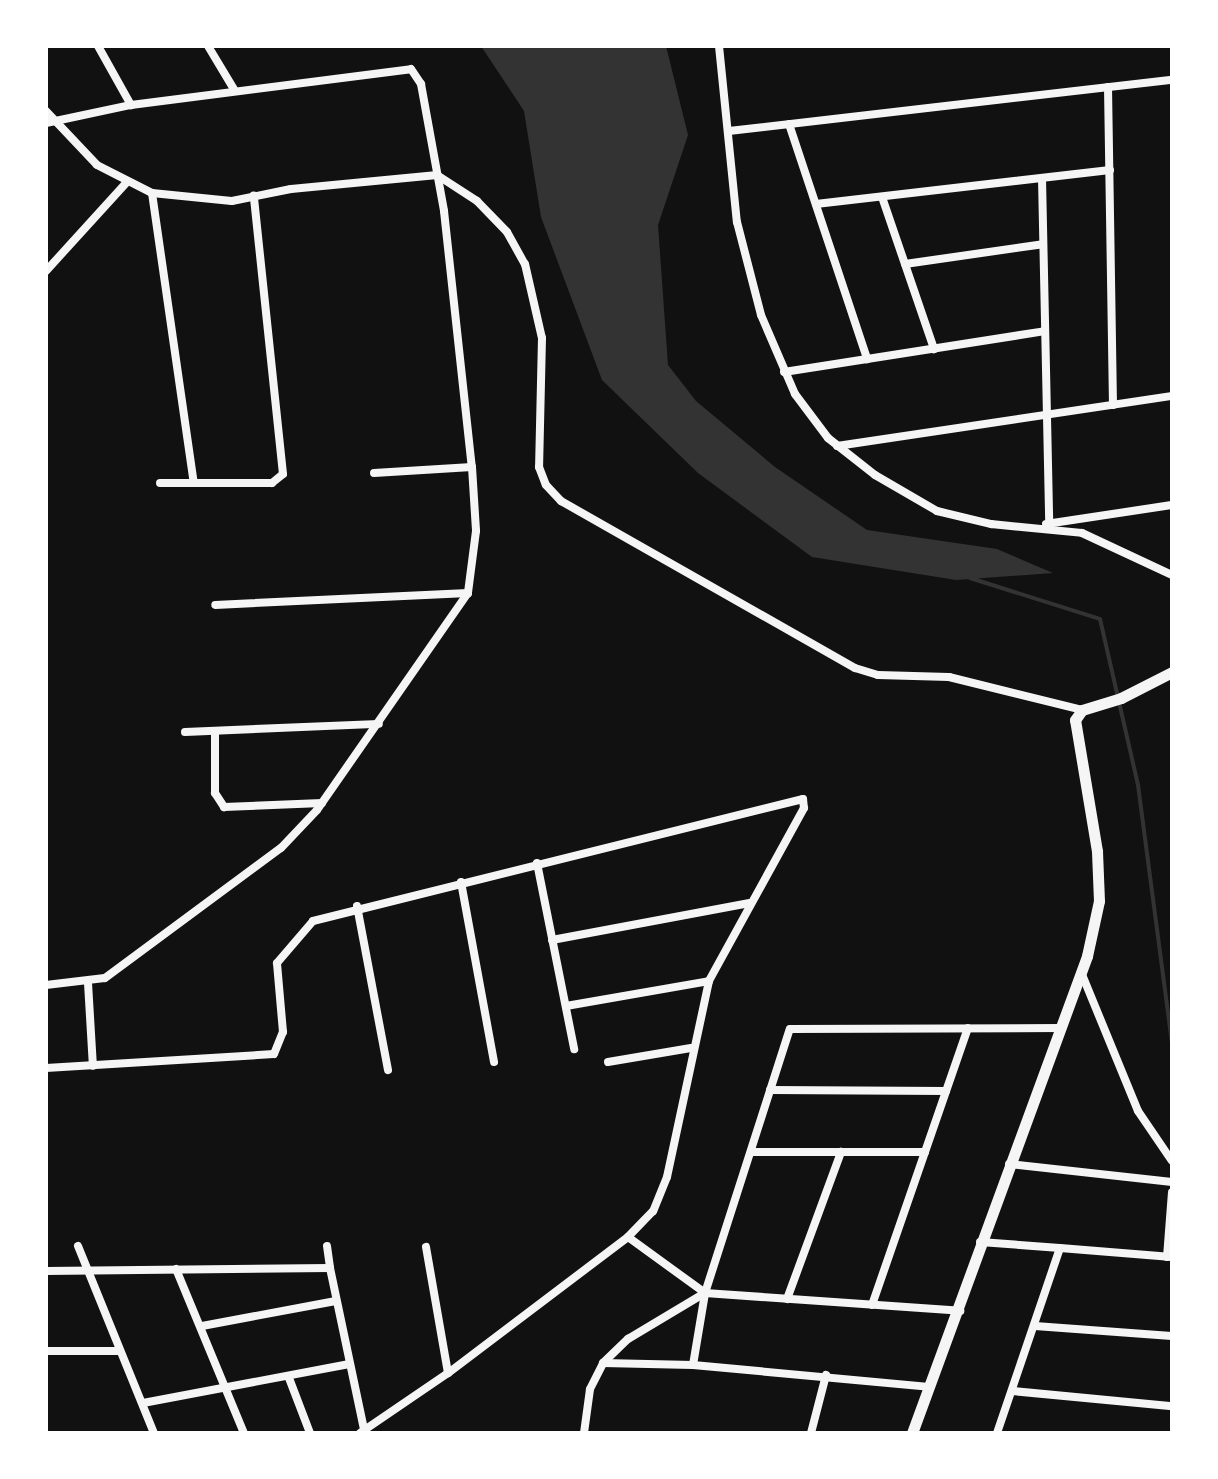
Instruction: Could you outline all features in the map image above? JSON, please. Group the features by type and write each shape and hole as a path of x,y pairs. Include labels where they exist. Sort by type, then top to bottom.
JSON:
{"street":[{"path":"98,46 131,105"},
{"path":"208,46 235,91"},
{"path":"719,46 737,222 761,315 784,372 837,446 875,475 937,511 965,520 1105,540 1172,575"},
{"path":"46,985 88,983 105,978 281,848 322,803 468,593 476,531 472,467 437,175 421,84 411,69 48,117"},
{"path":"729,131 1172,80"},
{"path":"1108,87 1113,405"},
{"path":"48,117 97,165 152,193 195,200 437,175 477,201 507,232 525,264 542,338 539,467 546,485 561,501 855,668 878,675 949,677 1082,710 1172,672"},
{"path":"789,124 867,359"},
{"path":"816,204 1110,170"},
{"path":"1042,178 1049,524"},
{"path":"46,271 127,182"},
{"path":"152,193 194,483"},
{"path":"160,483 272,483 283,474 254,196"},
{"path":"882,197 934,349"},
{"path":"905,264 1043,244"},
{"path":"784,372 1045,331"},
{"path":"837,446 1172,396"},
{"path":"374,473 472,467"},
{"path":"1025,527 1172,505"},
{"path":"215,605 468,593"},
{"path":"912,1433 960,1311 980,1242 1061,1028 1081,971 1099,901 1097,851 1074,731 1082,710"},
{"path":"185,732 379,724"},
{"path":"215,731 215,793 224,807 322,803"},
{"path":"46,1068 274,1054 283,1032 277,963 313,921 357,906 803,799 804,808 709,981 691,1048 667,1177 653,1211 628,1237 448,1373 361,1432 327,1246"},
{"path":"537,863 574,1049"},
{"path":"461,882 494,1062"},
{"path":"552,940 750,903"},
{"path":"357,906 388,1070"},
{"path":"1081,971 1138,1111 1172,1161"},
{"path":"566,1006 709,981"},
{"path":"88,983 93,1066"},
{"path":"872,1305 968,1028"},
{"path":"693,1365 705,1293 790,1029 1061,1028"},
{"path":"608,1062 691,1048"},
{"path":"770,1090 946,1091"},
{"path":"751,1152 925,1152"},
{"path":"787,1299 841,1152"},
{"path":"1009,1164 1172,1182"},
{"path":"980,1242 1169,1257 1172,1192"},
{"path":"628,1237 705,1293 960,1311"},
{"path":"78,1246 85,1271 154,1433"},
{"path":"426,1247 448,1373"},
{"path":"997,1433 1060,1248"},
{"path":"46,1271 330,1268"},
{"path":"176,1269 244,1433"},
{"path":"584,1433 590,1389 603,1363 628,1339 705,1293"},
{"path":"202,1326 336,1301"},
{"path":"1035,1326 1172,1336"},
{"path":"46,1351 119,1351"},
{"path":"603,1363 693,1365 929,1387"},
{"path":"143,1403 289,1378 349,1364"},
{"path":"811,1433 826,1375"},
{"path":"289,1378 310,1433"},
{"path":"1012,1391 1172,1406"}],"shaded area":[{"path":"481,46 666,46 688,135 658,225 668,365 696,401 775,467 867,530 997,549 1053,573 956,580 812,557 698,473 602,380 541,217 524,111"}],"waterway":[{"path":"970,578 1100,619 1138,785 1172,1042"}]}
